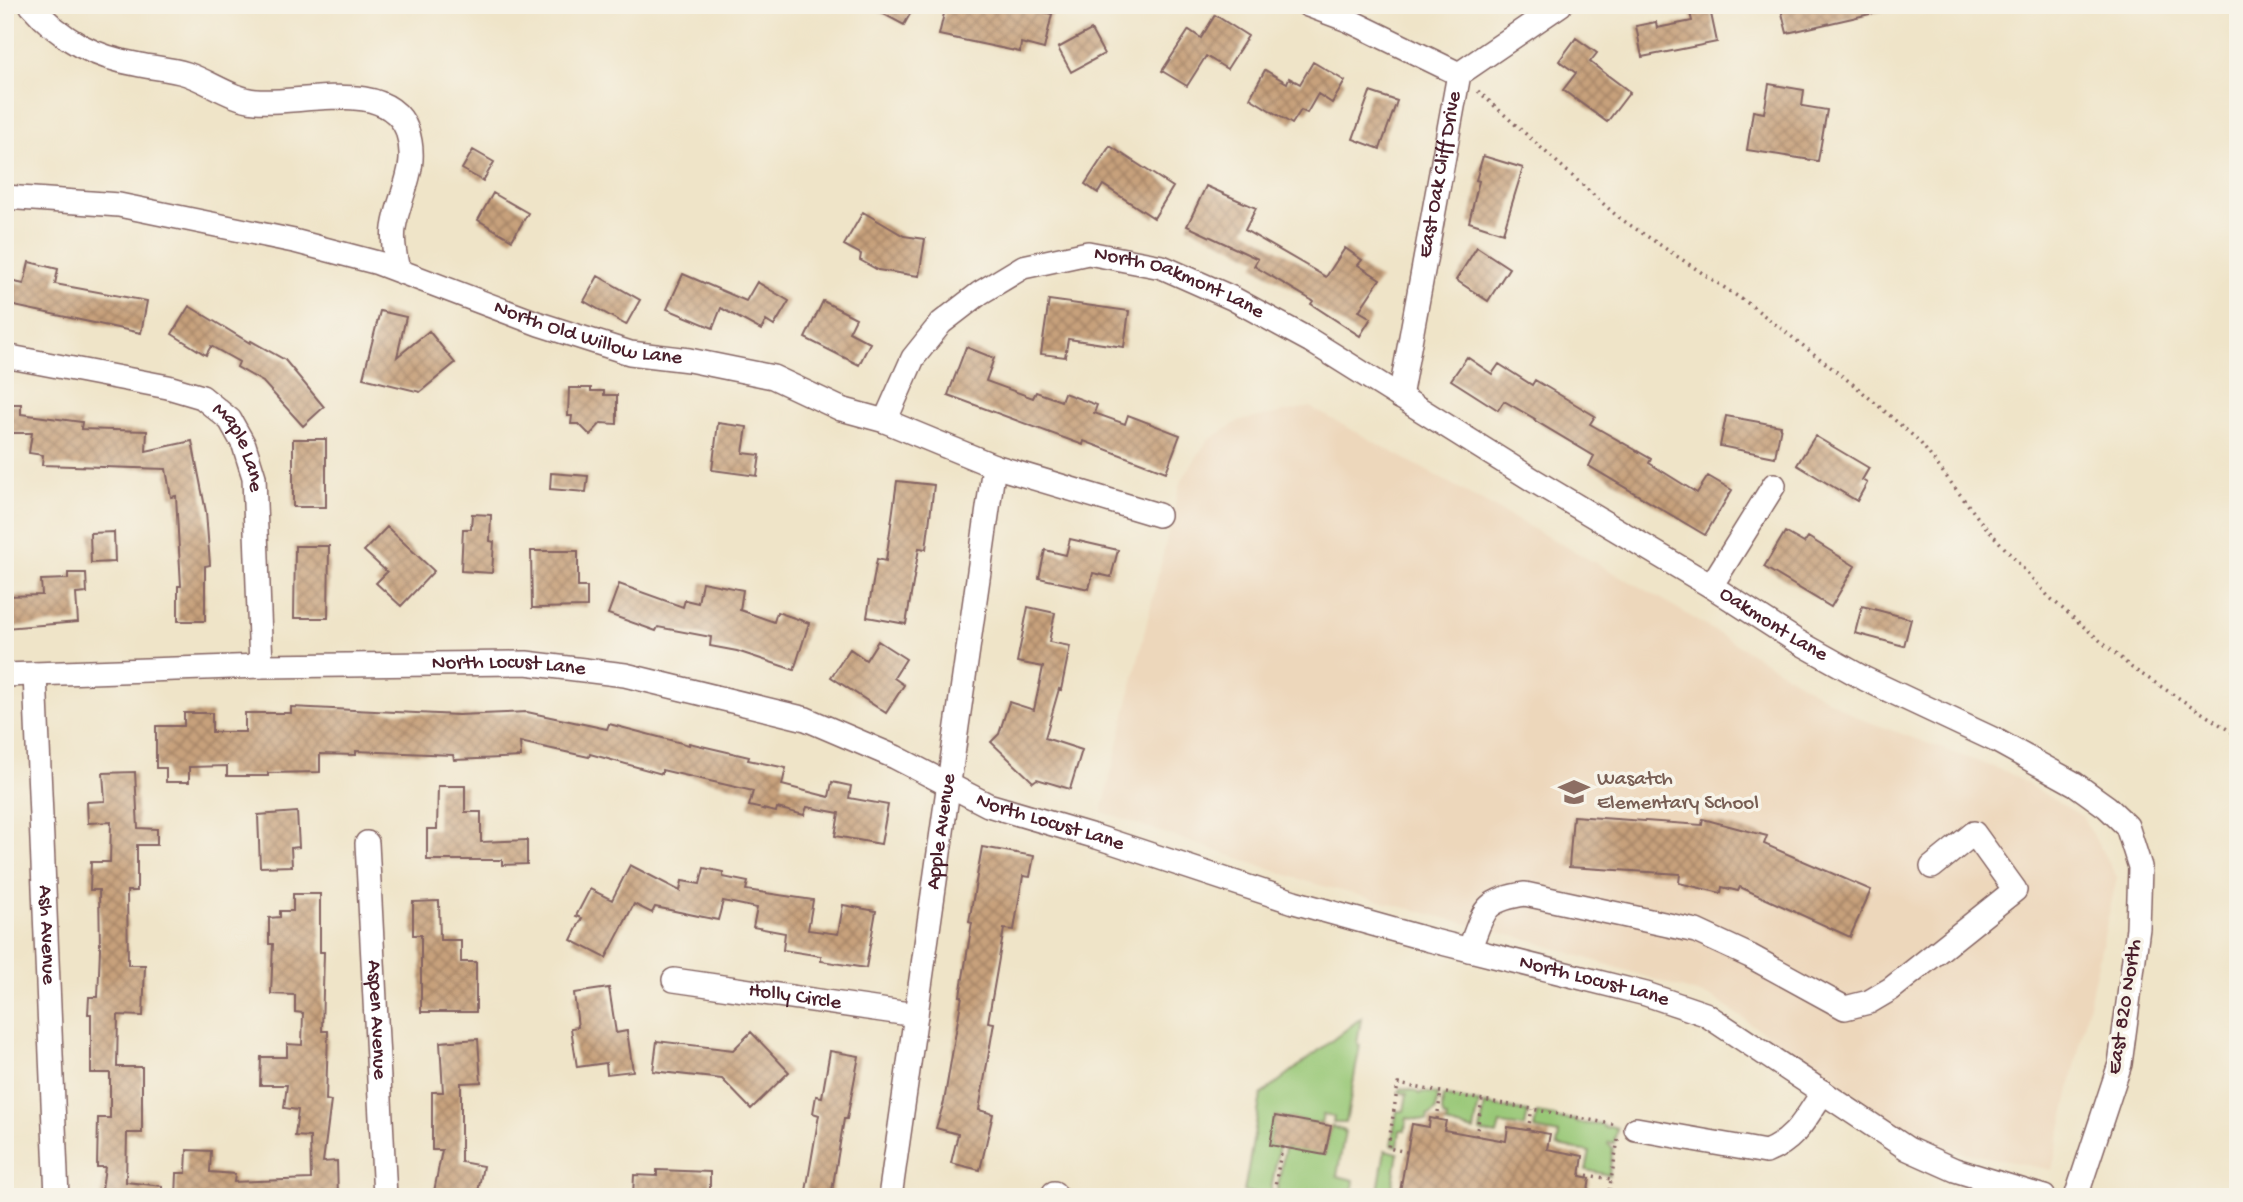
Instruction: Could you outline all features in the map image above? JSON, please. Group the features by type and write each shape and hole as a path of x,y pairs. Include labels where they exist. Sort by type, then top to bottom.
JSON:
{"street":[{"path":"31,5 76,45 94,54 184,73 255,101 331,97 368,99 387,105 398,114 407,129 411,145 410,177 393,230 398,270"},
{"path":"1308,5 1348,20 1459,74"},
{"name":"East Oak Cliff Drive","path":"1401,397 1459,74 1560,5"},
{"name":"North Old Willow Lane","path":"5,197 119,205 295,241 378,263 539,324 630,353 689,360 774,377 841,409 885,421 994,467 1158,515"},
{"name":"North Oakmont Lane","path":"885,421 913,358 941,323 980,293 1023,267 1088,253 1162,267 1232,298 1311,341 1401,397"},
{"name":"Maple Lane","path":"5,356 168,387 202,397 230,420 244,445 254,477 261,666"},
{"name":"Oakmont Lane","path":"1401,397 1795,640 1865,679 1997,741 2075,784 2107,807 2127,826 2136,853"},
{"name":"Apple Avenue","path":"890,1197 994,467"},
{"path":"1711,586 1774,485"},
{"name":"North Locust Lane","path":"5,675 261,666 526,663 625,675 806,719 895,757 988,805 1110,841 1294,902 1469,950 1646,994 1705,1014 1908,1149 1955,1170 2044,1197"},
{"name":"Ash Avenue","path":"35,674 57,1197"},
{"path":"1469,950 1487,906 1504,897 1525,894 1696,931 1750,956 1844,1008 1869,1002 1891,989 2015,890 1974,833 1932,867"},
{"name":"Aspen Avenue","path":"367,843 385,1197"},
{"name":"East 820 North","path":"2076,1197 2120,1064 2138,928 2140,867 2136,853"},
{"name":"Holly Circle","path":"674,979 916,1015"},
{"path":"1625,1131 1766,1152 1780,1147 1795,1134 1823,1092"}],"path":[{"path":"1459,74 1618,217 1752,306 1859,389 1919,441 1982,523 2049,597 2133,668 2238,736"},
{"path":"1407,1152 1388,1148 1398,1084 1532,1109 1625,1131 1608,1197"},
{"path":"1437,1119 1441,1092"},
{"path":"1476,1136 1482,1100"},
{"path":"1528,1130 1532,1109"},
{"path":"1273,1197 1282,1147"},
{"path":"1580,1174 1611,1179"}],"shaded area":[{"name":"Wasatch Elementary School","path":"1310,407 1660,598 1858,718 2007,772 2082,816 2117,877 2052,1170 1927,1145 1713,998 1536,942 1308,882 1102,812 1180,483 1207,441 1239,421"}],"green space":[{"path":"1361,1018 1357,1044 1360,1045 1346,1123 1333,1123 1334,1117 1323,1115 1321,1124 1275,1116 1270,1144 1279,1146 1270,1196 1244,1192 1261,1095"},
{"path":"1401,1088 1419,1094 1438,1094 1436,1110 1428,1115 1427,1121 1407,1118 1405,1130 1400,1130 1398,1146 1391,1145 1397,1111 1404,1111 1407,1094 1399,1092"},
{"path":"1443,1096 1479,1103 1474,1131 1446,1124 1447,1118 1442,1112"},
{"path":"1485,1104 1528,1112 1525,1127 1500,1124 1497,1135 1480,1132"},
{"path":"1537,1113 1575,1120 1577,1123 1617,1128 1614,1143 1608,1144 1613,1148 1609,1175 1586,1170 1590,1152 1557,1146 1559,1134 1534,1129"},
{"path":"1331,1126 1345,1131 1337,1176 1354,1180 1352,1197 1276,1197 1285,1147 1325,1154"},
{"path":"1385,1150 1398,1153 1391,1194 1395,1197 1377,1197"}],"building":[{"path":"867,5 915,5 904,25"},
{"path":"946,5 1013,5 1052,14 1044,49 1021,43 1020,52 939,35"},
{"path":"1780,5 1882,5 1883,11 1787,33"},
{"path":"1710,9 1717,42 1642,57 1636,26 1656,22 1657,28 1692,21 1690,13"},
{"path":"1215,15 1248,36 1227,69 1206,56 1187,86 1162,71 1189,30 1201,38"},
{"path":"1091,30 1104,54 1071,72 1058,48"},
{"path":"1576,38 1597,53 1590,62 1630,92 1607,122 1563,90 1576,73 1559,61"},
{"path":"1313,62 1345,81 1332,103 1318,94 1307,113 1301,110 1292,124 1250,98 1265,70 1287,83 1289,78 1300,84"},
{"path":"1769,84 1804,90 1802,106 1827,110 1818,161 1747,150 1753,111 1764,113"},
{"path":"1370,92 1397,101 1380,149 1353,139"},
{"path":"1110,146 1173,187 1154,218 1103,185 1098,193 1085,184"},
{"path":"473,150 494,162 483,181 462,169"},
{"path":"1483,156 1523,168 1503,233 1469,222"},
{"path":"1206,186 1256,208 1245,230 1326,277 1345,248 1362,260 1358,265 1380,279 1359,311 1371,318 1360,336 1311,304 1313,301 1254,266 1258,259 1187,226"},
{"path":"493,193 528,213 512,240 478,220"},
{"path":"863,212 904,236 925,239 919,276 878,270 860,260 861,254 844,245"},
{"path":"1477,247 1509,268 1488,301 1456,280"},
{"path":"29,262 58,269 55,284 147,301 141,333 5,304 5,280 24,284"},
{"path":"683,274 746,301 757,282 789,301 774,326 766,321 761,330 721,308 713,328 667,309"},
{"path":"598,276 640,300 626,325 584,301"},
{"path":"1049,300 1129,311 1124,347 1068,339 1065,357 1041,354"},
{"path":"823,301 856,318 849,332 870,343 859,365 805,338"},
{"path":"189,306 250,343 251,341 285,360 324,407 303,426 263,382 237,367 239,362 211,346 206,355 172,334"},
{"path":"380,311 406,317 397,357 429,331 455,363 420,392 363,378"},
{"path":"966,347 994,358 986,381 1033,398 1036,392 1061,401 1064,393 1097,405 1094,413 1125,424 1128,415 1180,435 1166,472 1084,441 1083,445 948,395"},
{"path":"1467,357 1492,374 1499,364 1532,385 1535,380 1595,416 1590,424 1651,459 1649,463 1697,493 1708,476 1732,490 1705,535 1589,466 1594,456 1535,419 1504,401 1498,410 1451,380"},
{"path":"569,388 591,388 591,391 604,391 604,395 617,395 617,424 601,423 590,435 579,424 571,424 572,416 568,416"},
{"path":"5,404 21,404 21,414 82,422 81,429 147,431 146,451 192,441 206,512 210,565 205,566 205,621 178,621 178,586 181,586 176,496 171,497 166,469 42,465 43,455 29,453 32,433 5,433"},
{"path":"1726,416 1781,426 1775,457 1720,446"},
{"path":"718,423 747,427 743,453 760,455 757,476 712,470"},
{"path":"1815,436 1869,468 1862,480 1867,483 1857,501 1797,465"},
{"path":"293,439 326,439 326,507 293,507"},
{"path":"551,473 588,476 586,492 550,489"},
{"path":"897,481 934,485 926,549 919,548 906,624 867,617 877,559 886,561"},
{"path":"472,514 491,515 490,541 494,542 492,573 461,571 463,529 471,529"},
{"path":"387,527 434,571 401,606 376,583 387,572 364,551"},
{"path":"114,532 115,562 91,563 90,533"},
{"path":"1785,532 1804,543 1808,537 1855,566 1831,607 1764,567"},
{"path":"1070,539 1118,550 1111,577 1093,573 1089,589 1039,578 1045,550 1066,555"},
{"path":"295,546 329,546 328,618 294,618"},
{"path":"531,551 578,551 578,587 587,587 587,607 532,608"},
{"path":"68,573 86,573 87,593 76,594 78,622 5,628 5,596 42,595 41,580 68,579"},
{"path":"702,582 743,590 740,610 774,622 777,612 809,623 794,670 737,651 710,646 711,637 658,627 656,631 608,614 619,584 683,607 685,600 698,603"},
{"path":"1862,606 1911,619 1904,646 1855,633"},
{"path":"1028,607 1055,613 1049,642 1070,646 1061,690 1059,689 1045,738 1082,750 1070,789 1037,779 1033,782 991,742 999,734 1009,702 1034,710 1043,667 1017,662"},
{"path":"878,641 906,659 894,678 904,685 886,713 831,677 850,649 866,660"},
{"path":"291,707 458,715 527,712 607,729 609,724 786,768 782,785 829,797 832,782 851,786 849,798 888,805 881,844 835,836 839,813 807,807 804,815 777,808 776,812 749,806 753,791 662,770 662,774 590,754 589,757 520,742 521,757 454,760 453,755 356,751 356,755 320,754 320,772 227,776 227,766 189,767 189,782 166,782 166,768 156,768 156,726 184,726 184,713 212,713 212,732 245,732 245,713 291,713"},
{"path":"135,772 138,828 157,829 157,845 137,845 137,891 127,891 128,965 145,965 143,1016 118,1015 117,1067 142,1067 142,1133 127,1133 126,1182 162,1186 162,1197 101,1197 105,1167 97,1167 98,1118 110,1118 110,1073 91,1073 89,997 98,997 100,949 99,890 90,890 91,862 110,862 111,822 88,823 87,802 105,801 103,773"},
{"path":"438,786 465,786 465,812 481,812 481,842 527,840 527,864 502,865 502,860 427,860 427,829 437,829"},
{"path":"297,812 299,847 291,848 292,866 260,867 258,815"},
{"name":"Wasatch Elementary School","path":"1573,816 1702,825 1703,819 1767,836 1764,844 1871,890 1850,937 1740,887 1738,891 1722,887 1721,893 1679,883 1680,874 1569,867"},
{"path":"982,847 1034,856 1030,877 1023,876 1014,930 1004,929 988,1022 994,1023 979,1110 993,1114 980,1170 951,1163 958,1134 936,1128 944,1102 962,996 972,923 969,922"},
{"path":"630,865 680,891 682,881 700,884 704,868 723,872 723,877 748,882 746,890 813,900 808,930 838,934 843,905 876,911 866,968 821,961 821,956 783,950 785,933 753,927 757,908 723,901 718,920 655,907 652,913 634,904 606,958 571,940 582,918 576,916 590,889 612,900"},
{"path":"293,894 320,894 320,952 324,952 322,1031 328,1031 326,1100 331,1101 323,1162 337,1161 338,1197 176,1197 177,1173 186,1173 187,1150 211,1151 210,1172 235,1174 234,1182 311,1179 310,1137 295,1136 298,1110 284,1108 287,1085 260,1085 261,1057 287,1057 287,1044 302,1045 303,1013 295,1012 295,995 271,994 273,944 269,944 269,918 280,917 280,911 293,911"},
{"path":"439,901 440,940 461,940 461,962 476,962 476,1012 421,1012 421,935 413,935 413,902"},
{"path":"609,988 616,1033 627,1031 633,1071 607,1074 606,1063 577,1067 571,1028 578,1027 574,993"},
{"path":"751,1032 789,1072 751,1109 722,1079 653,1071 657,1041 733,1050"},
{"path":"478,1039 481,1082 461,1083 461,1162 483,1166 477,1197 433,1197 442,1150 432,1150 432,1092 443,1092 440,1042"},
{"path":"830,1051 859,1056 847,1119 844,1119 831,1197 805,1197 819,1115 813,1113 816,1096 822,1097"},
{"path":"1275,1116 1331,1126 1325,1155 1270,1145"},
{"path":"1430,1118 1446,1121 1444,1130 1506,1141 1508,1127 1550,1134 1547,1149 1583,1156 1580,1176 1590,1178 1587,1197 1399,1197 1412,1124 1429,1127"},
{"path":"657,1170 710,1172 710,1197 633,1197 634,1175 657,1176"}],"place":[{"name":"Wasatch Elementary School","path":"1574,792"}]}
